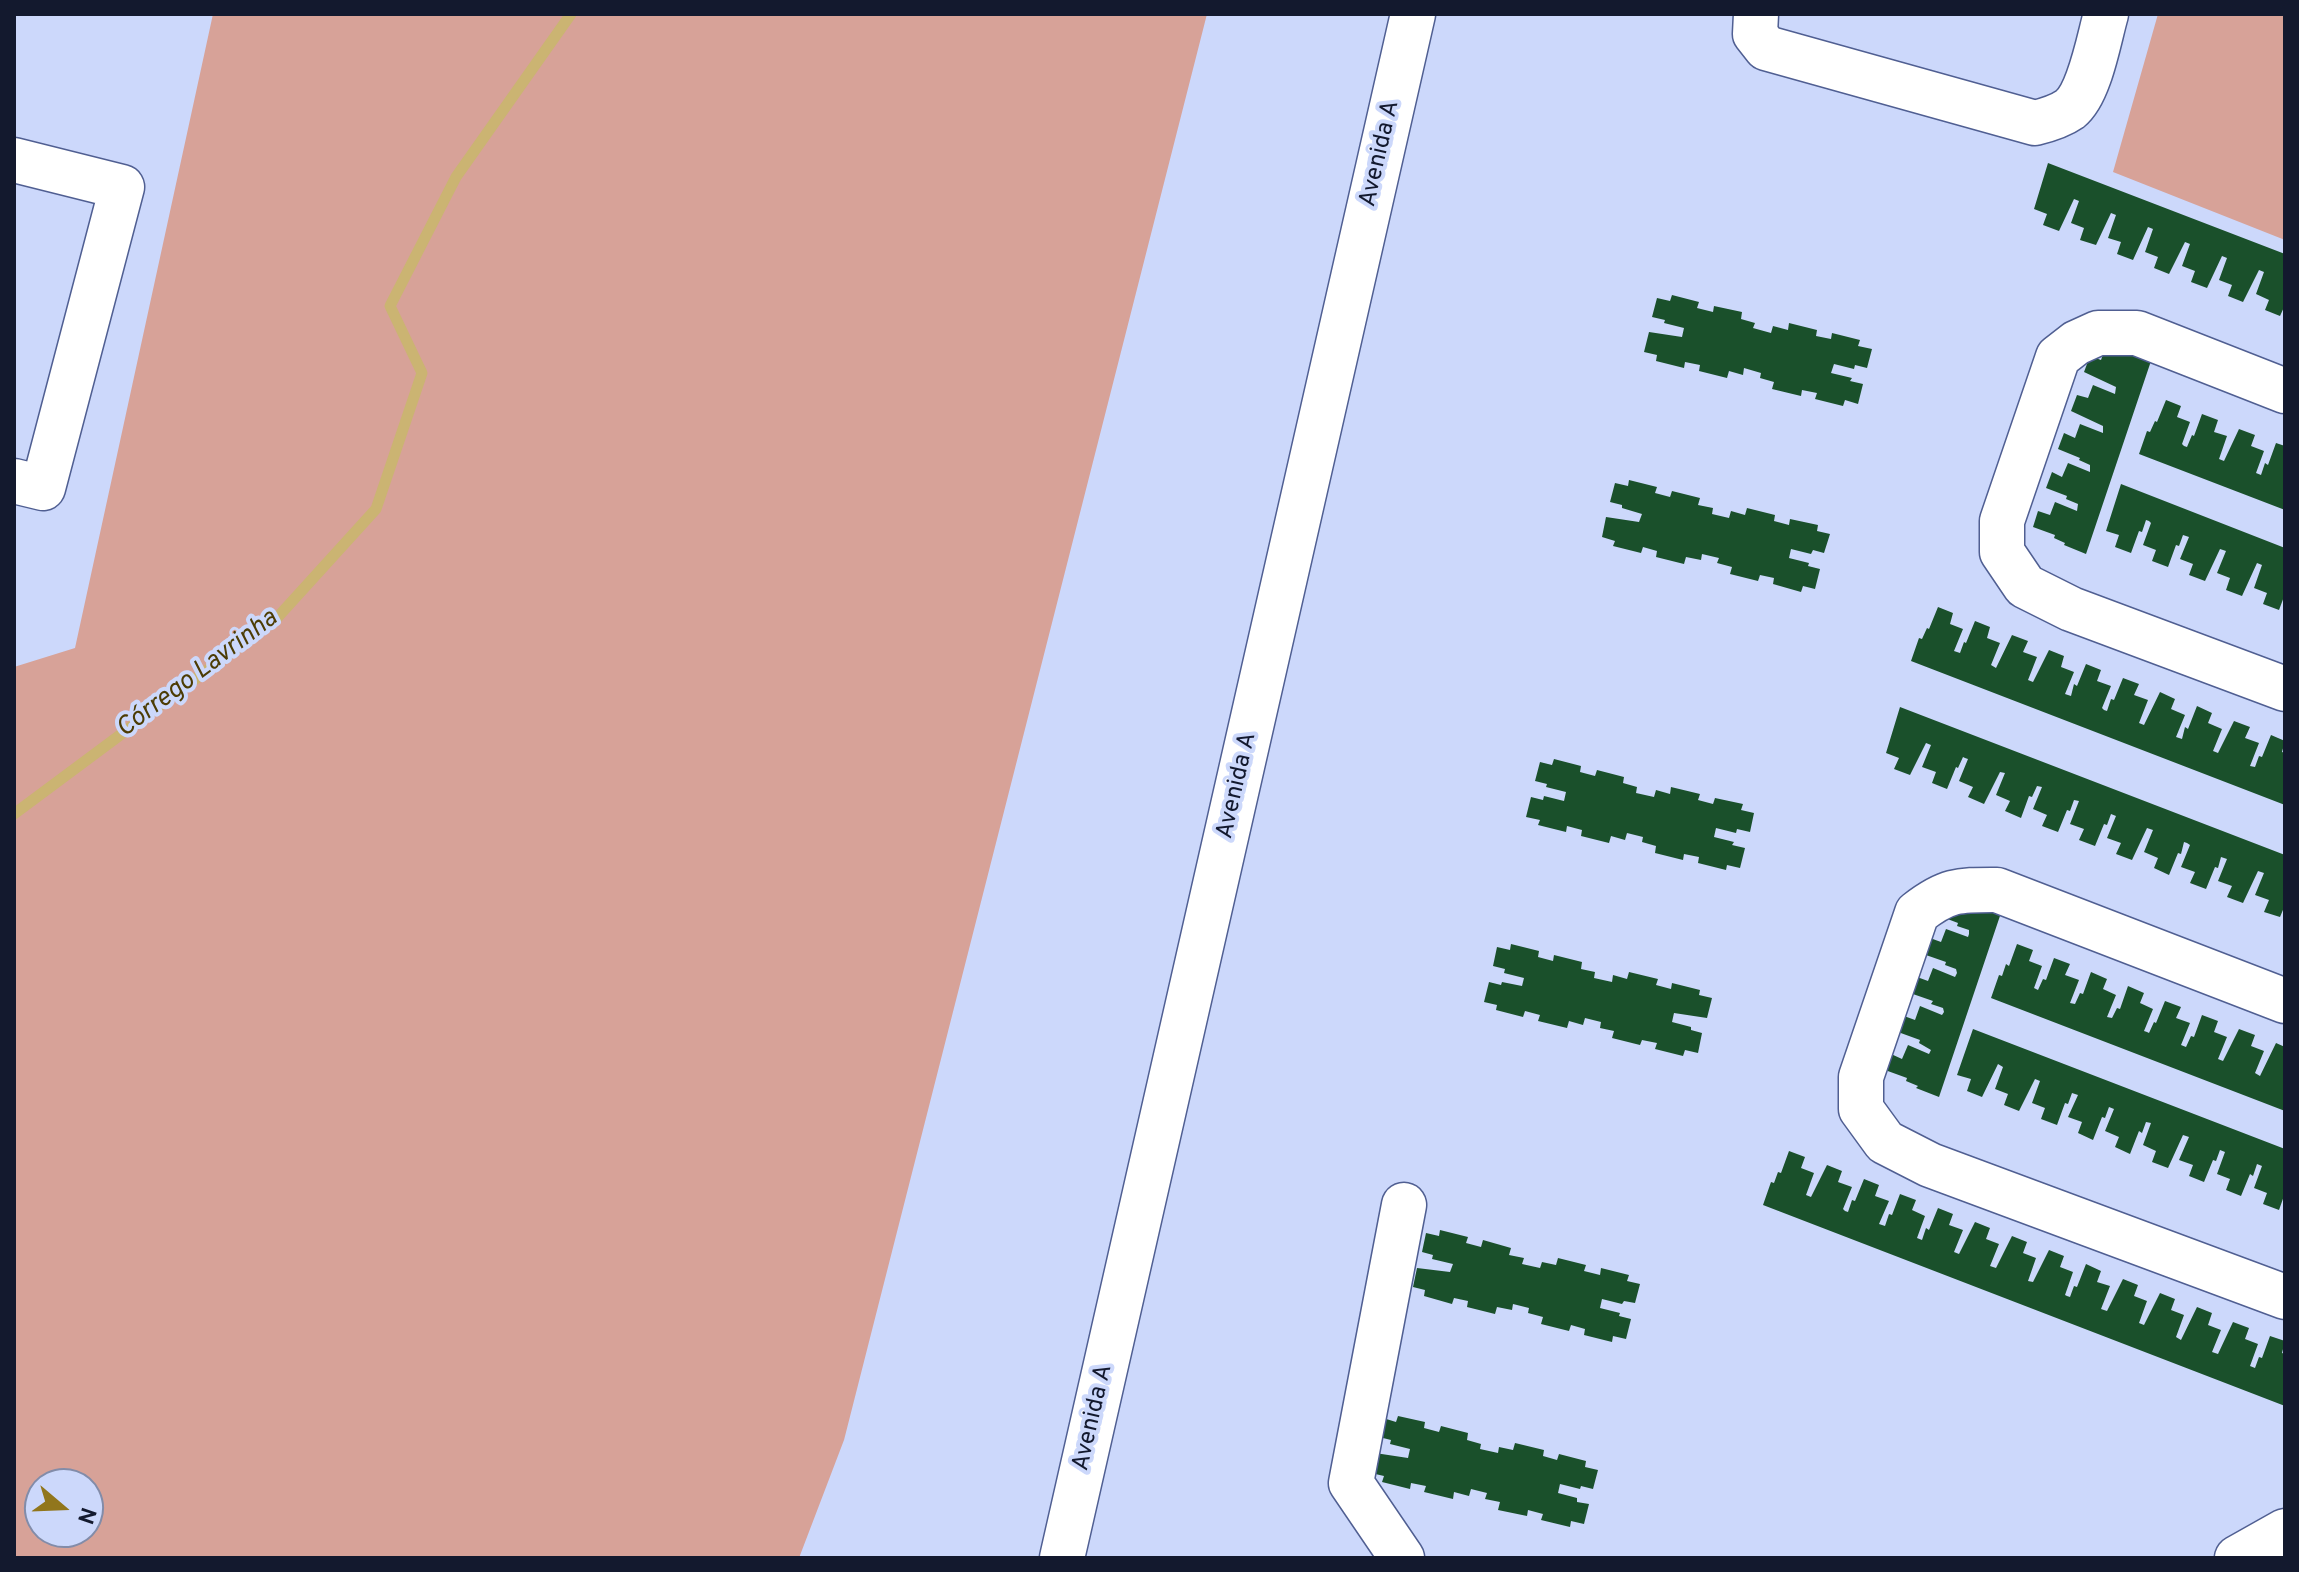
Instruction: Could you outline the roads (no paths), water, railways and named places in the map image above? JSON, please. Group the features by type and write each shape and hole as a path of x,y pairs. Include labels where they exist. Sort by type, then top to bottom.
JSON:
{"street":[{"name":"Avenida A","path":"1062,1558 1413,14"},
{"path":"1756,14 1755,34 1766,48 2035,123 2072,107 2085,87 2106,14"},
{"path":"14,160 122,187 43,488 14,481"},
{"path":"2285,391 2137,333 2098,333 2076,343 2058,357 2002,521 2002,552 2025,586 2071,609 2285,689"},
{"path":"2285,1001 1997,890 1957,890 1935,899 1917,913 1861,1077 1861,1109 1885,1142 1930,1165 2285,1297"},
{"path":"1402,1558 1351,1483 1404,1205"},
{"path":"2237,1558 2285,1531"}],"waterway":[{"name":"Córrego Lavrinha","path":"14,814 276,619 376,509 422,373 390,306 456,177 571,14"}]}
